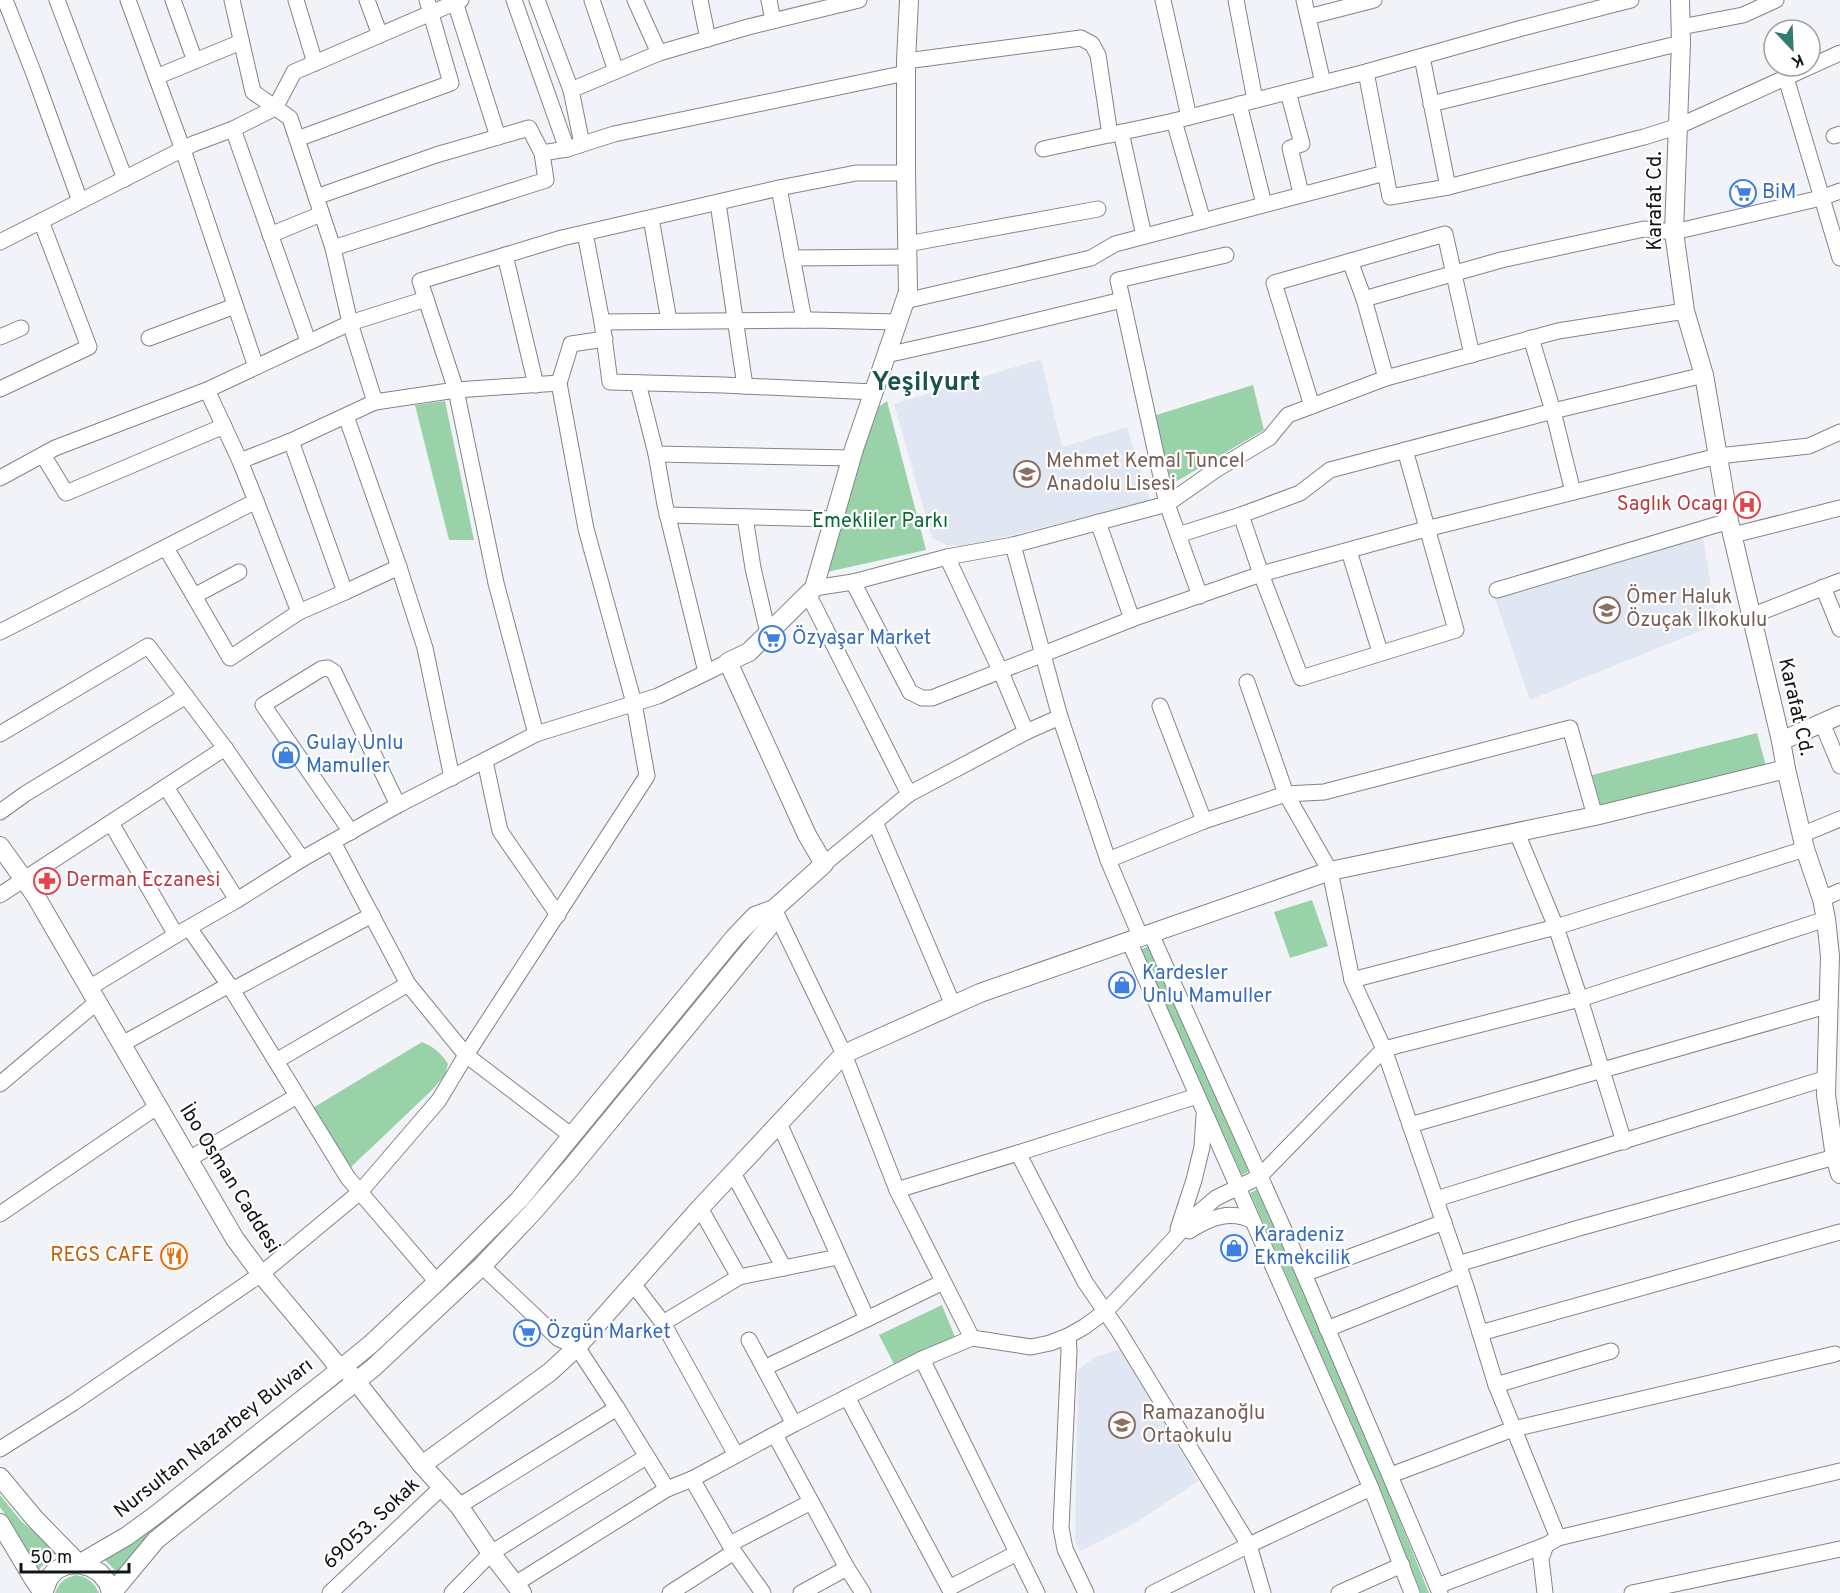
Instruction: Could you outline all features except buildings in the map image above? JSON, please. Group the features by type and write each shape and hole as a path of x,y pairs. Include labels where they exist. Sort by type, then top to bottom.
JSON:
{"main road":[{"path":"111,1593 156,1540 356,1381 411,1334 482,1266 532,1214 571,1168 768,928 774,909 824,864 807,834 728,662 749,652 811,591 851,458 908,292 906,67 909,0"},
{"name":"Karafat Cd.","path":"1680,0 1679,126 1674,232 1685,310 1704,375 1731,528 1803,842 1822,899 1835,955 1830,1005 1834,1024 1831,1088 1838,1165"},
{"path":"1781,741 1840,715"},
{"path":"423,1465 550,1372 577,1347 700,1208 844,1054 980,993 1330,871 1595,816 1786,769"},
{"name":"İbo Osman Caddesi","path":"0,846 35,895 235,1239 335,1363 344,1366 423,1465 443,1486 519,1588"},
{"name":"Nursultan Nazarbey Bulvarı","path":"43,1593 49,1578 56,1570 67,1565 79,1564 127,1536 158,1514 371,1344 519,1200 734,938 755,916 774,909"},
{"path":"0,1478 35,1520 79,1564 90,1566 100,1573 108,1583 111,1593"},
{"path":"0,1522 43,1593"}],"street":[{"path":"5,0 80,201"},
{"path":"57,0 125,179"},
{"path":"128,0 183,150 256,366"},
{"path":"173,0 195,61"},
{"path":"232,0 253,92 290,118 333,248 350,323 375,402"},
{"path":"297,0 315,63"},
{"path":"367,0 380,35"},
{"path":"514,0 567,149"},
{"path":"537,0 571,90 582,144"},
{"path":"592,0 616,71"},
{"path":"635,0 658,53"},
{"path":"700,0 708,39"},
{"path":"768,0 773,21"},
{"path":"571,90 658,53 773,21 824,4 859,0"},
{"path":"1163,0 1182,119 1203,220"},
{"path":"1236,0 1255,100"},
{"path":"1304,0 1323,83"},
{"path":"1308,17 1374,0"},
{"path":"1043,149 1182,119 1631,0"},
{"path":"1431,104 1681,35 1743,15 1776,0"},
{"path":"0,242 183,150 275,108 294,72 380,35 429,6 458,1 498,137"},
{"path":"297,139 451,83 429,6"},
{"path":"542,153 567,149 614,134 906,67 1081,38 1092,44 1098,55 1115,134 1144,237"},
{"path":"156,77 241,42"},
{"path":"1822,61 1840,53"},
{"path":"1422,57 1448,187"},
{"path":"1366,72 1390,197 1448,187 1679,126 1786,78 1840,258"},
{"path":"1288,92 1302,144 1290,148 1300,189"},
{"path":"1239,104 1264,204"},
{"path":"316,197 436,155 529,128 542,153 546,180 333,248"},
{"path":"233,129 308,341"},
{"path":"536,734 496,583 456,390 420,281 585,233 779,188 856,173 906,172"},
{"path":"905,301 1091,258 1115,244 1385,173"},
{"path":"779,188 804,320"},
{"path":"1364,300 1501,260 1644,229 1674,232 1821,198 1840,191"},
{"path":"718,203 745,386"},
{"path":"792,258 907,250 1098,209"},
{"path":"270,235 321,214"},
{"path":"651,218 669,321"},
{"path":"0,389 89,347 41,221"},
{"path":"585,233 605,339 610,382 873,392"},
{"path":"1312,406 1274,283 1445,234 1472,355"},
{"path":"505,255 536,385"},
{"path":"1200,596 1167,504 1118,280 1227,255"},
{"path":"1350,261 1364,300 1386,378"},
{"path":"0,478 55,448 207,390 350,323 426,299"},
{"path":"886,355 1122,300"},
{"path":"149,338 235,306"},
{"path":"909,794 811,591 947,557 1013,545 1167,504 1216,469 1269,438 1288,415 1386,378 1558,331 1685,310"},
{"path":"602,322 804,320 898,322"},
{"path":"0,337 21,328"},
{"path":"1532,338 1573,492"},
{"path":"0,1449 73,1403 261,1274 360,1192 439,1101 465,1055 558,915 646,776 634,703 586,529 559,383 571,345 605,339"},
{"path":"1178,535 1300,493 1330,470 1553,411 1704,375"},
{"path":"240,462 375,402 456,390 559,383"},
{"path":"638,383 656,454 667,515 706,672"},
{"path":"207,390 240,462 299,612"},
{"path":"346,416 425,648 452,778"},
{"path":"43,455 66,493 224,426"},
{"path":"853,582 910,692 922,698 932,698 1132,619 1261,574 1426,529 1718,456 1809,446 1840,432"},
{"path":"291,441 345,592"},
{"path":"1241,515 1301,678 1456,630 1405,450"},
{"path":"656,454 851,458"},
{"path":"0,632 256,501"},
{"path":"1497,590 1731,528 1840,507"},
{"path":"667,515 834,519"},
{"path":"745,517 753,568 768,633"},
{"path":"1098,522 1132,619"},
{"path":"1013,545 1060,717 1108,860 1140,938 1197,1096 1371,1488 1412,1593"},
{"path":"166,548 230,658 299,612 399,567"},
{"path":"1349,551 1380,652"},
{"path":"947,557 1001,672 1026,732"},
{"path":"194,596 239,572"},
{"path":"1751,616 1840,580"},
{"path":"1823,587 1840,629"},
{"path":"0,734 148,646 225,748 302,859"},
{"path":"0,1084 93,995 183,931 302,859 398,805 536,734 658,696 728,662"},
{"path":"351,832 263,705 321,669 328,668 334,672 398,805"},
{"path":"1247,682 1286,794 1330,871 1352,980 1384,1048 1460,1269 1496,1385 1552,1541"},
{"path":"0,812 25,794 186,696"},
{"path":"1160,706 1204,820"},
{"path":"824,864 909,794 1026,732 1060,717"},
{"path":"1822,723 1840,766"},
{"path":"1108,860 1204,820 1286,794 1324,792 1570,728 1595,816"},
{"path":"0,895 225,748"},
{"path":"485,761 500,831 558,915"},
{"path":"166,787 237,900"},
{"path":"1352,980 1556,927 1803,842 1840,819"},
{"path":"875,822 953,1005"},
{"path":"111,823 183,931 230,987 348,1178 437,1282"},
{"path":"1517,833 1556,927 1624,1142"},
{"path":"333,842 408,984 465,1055 572,1136"},
{"path":"1822,899 1840,891"},
{"path":"774,909 844,1054 897,1190 972,1338"},
{"path":"122,1044 372,915"},
{"path":"519,1588 667,1489 692,1479 922,1359 972,1338 1031,1347 1068,1336 1106,1311 1191,1219 1216,1198 1259,1177 1384,1048 1580,999 1826,919"},
{"path":"1140,938 1259,1177 1304,1274 1439,1589 1552,1541 1840,1471"},
{"path":"276,1061 408,984"},
{"path":"1410,1125 1830,1005"},
{"path":"1436,1199 1624,1142 1831,1088"},
{"path":"189,1159 297,1096"},
{"path":"897,1190 1197,1096"},
{"path":"0,1214 158,1106"},
{"path":"1173,1240 1194,1180 1202,1147 1204,1112"},
{"path":"779,1123 867,1319"},
{"path":"1018,1153 1085,1282 1106,1311 1248,1545 1263,1593"},
{"path":"1327,1329 1460,1269 1579,1228 1838,1165"},
{"path":"733,1173 784,1268"},
{"path":"700,1208 740,1277"},
{"path":"1173,1240 1204,1221 1225,1215 1244,1216 1253,1221"},
{"path":"1304,1274 1444,1222"},
{"path":"1480,1333 1840,1232"},
{"path":"663,1323 740,1277 838,1257"},
{"path":"482,1266 560,1339 577,1347 667,1489"},
{"path":"764,1368 943,1282"},
{"path":"634,1285 663,1323 736,1455"},
{"path":"1068,1336 1062,1539 1086,1593"},
{"path":"749,1340 794,1424"},
{"path":"1496,1385 1611,1352"},
{"path":"1391,1474 1513,1429 1835,1354"},
{"path":"922,1359 1037,1593"},
{"path":"847,1397 949,1588 1017,1553"},
{"path":"459,1506 617,1408"},
{"path":"775,1435 847,1568 863,1593"},
{"path":"452,1593 491,1553 646,1456"},
{"path":"692,1479 732,1548 763,1593"},
{"name":"69053. Sokak","path":"330,1593 443,1486"},
{"path":"1153,1593 1248,1545 1371,1488"},
{"path":"670,1593 732,1548 811,1502"},
{"path":"1545,1593 1541,1559 1552,1541"},
{"path":"1632,1593 1840,1549"},
{"path":"1339,1593 1402,1565"},
{"path":"801,1593 847,1568"}],"shaded area":[{"name":"Mehmet Kemal Tuncel Anadolu Lisesi","path":"1041,359 1062,447 1127,427 1150,501 961,546 947,545 932,538 894,404"},
{"name":"Ömer Haluk Özuçak İlkokulu","path":"1703,537 1717,624 1530,700 1494,596"},
{"name":"Ramazanoğlu Ortaokulu","path":"1123,1348 1198,1481 1139,1521 1080,1551 1075,1540 1078,1370 1095,1357"}],"green space":[{"path":"1253,385 1264,430 1172,484 1153,416"},
{"path":"445,401 474,540 449,540 415,405"},
{"name":"Emekliler Parkı","path":"887,401 926,550 827,572 874,410"},
{"path":"1757,733 1766,766 1601,806 1592,775"},
{"path":"1312,900 1328,946 1290,958 1274,912"},
{"path":"761,920 765,923 528,1209 458,1280 365,1362 363,1360 456,1276 525,1206"},
{"path":"1149,946 1249,1171 1242,1175 1140,950"},
{"path":"422,1042 437,1051 448,1064 445,1075 349,1169 311,1109"},
{"path":"1258,1189 1304,1290 1429,1593 1421,1593 1370,1465 1250,1193"},
{"path":"942,1305 957,1342 896,1368 879,1335"},
{"path":"333,1386 335,1388 151,1534 117,1572 104,1559"},
{"path":"0,1495 21,1521 57,1552 38,1570 0,1507"},
{"path":"76,1575 90,1581 99,1593 55,1593 63,1581"}],"place":[{"name":"BiM","path":"1743,193"},
{"name":"Mehmet Kemal Tuncel Anadolu Lisesi","path":"1027,474"},
{"name":"Saglık Ocagı","path":"1747,505"},
{"name":"Ömer Haluk Özuçak İlkokulu","path":"1607,610"},
{"name":"Özyaşar Market","path":"772,639"},
{"name":"Gulay Unlu Mamuller","path":"286,755"},
{"name":"Derman Eczanesi","path":"47,881"},
{"name":"Kardesler Unlu Mamuller","path":"1122,985"},
{"name":"Karadeniz Ekmekcilik","path":"1234,1248"},
{"name":"REGS CAFE","path":"174,1256"},
{"name":"Özgün Market","path":"527,1333"},
{"name":"Ramazanoğlu Ortaokulu","path":"1122,1425"}],"district":[{"name":"Yeşilyurt","path":"926,383"}]}
